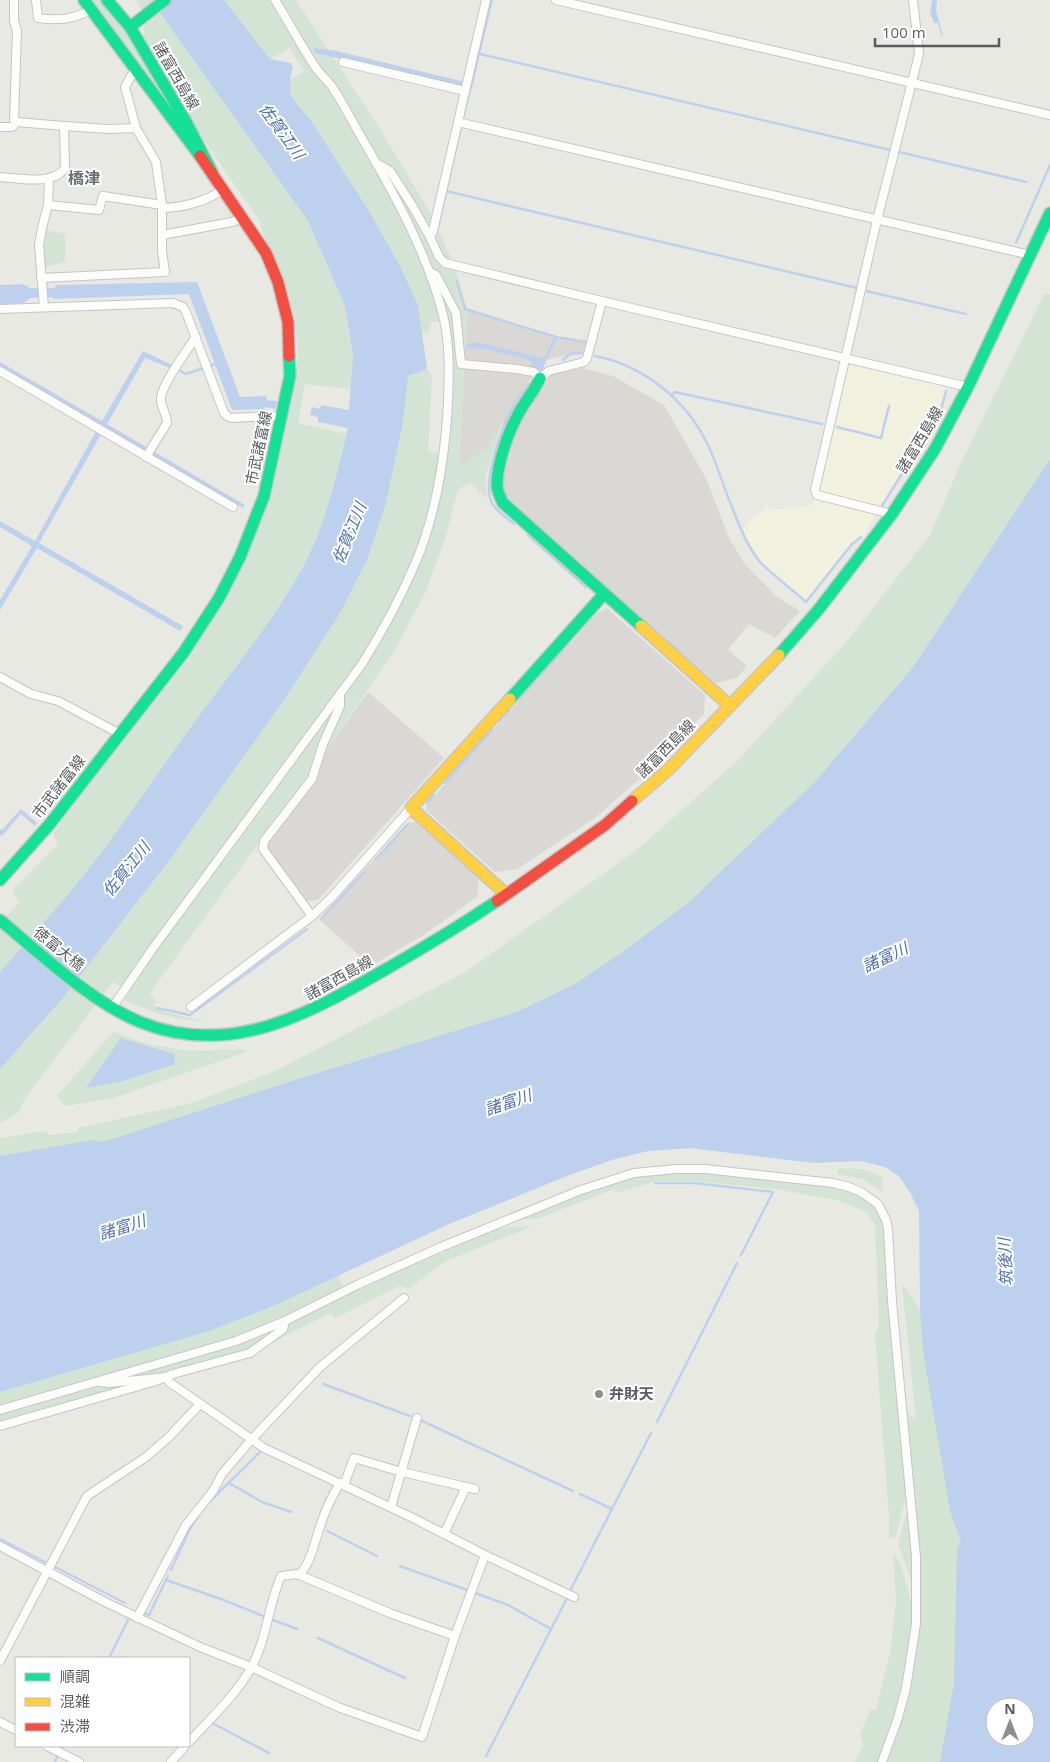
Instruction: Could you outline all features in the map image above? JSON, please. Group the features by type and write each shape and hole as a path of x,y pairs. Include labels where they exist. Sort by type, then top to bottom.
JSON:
{"main road":[{"name":"市武諸富線","path":"0,880 49,825 184,652 219,598 240,557 264,496 290,376 288,322 278,282 266,253 212,172 84,0"},
{"name":"諸富西島線","path":"107,0 130,27 212,172"},
{"path":"130,27 165,0"},
{"name":"諸富西島線","path":"99,1002 140,1022 179,1034 217,1035 256,1031 300,1016 340,996 459,927 605,825 668,770 729,705 772,663 819,609 892,514 935,449 968,387 1050,213"},
{"path":"540,378 538,385 516,418 498,474 497,486 503,503 729,705"},
{"path":"506,894 411,808 604,594"},
{"name":"徳富大橋","path":"0,920 99,1002"}],"street":[{"path":"14,0 14,22 17,31 14,120 17,122"},
{"path":"36,0 38,18 58,21 92,10"},
{"path":"112,1008 151,951 362,664 386,626 416,563 434,508 444,452 449,380 448,352 443,317 430,272 376,163 333,88 316,68 275,0"},
{"path":"430,237 486,0"},
{"path":"556,0 1050,115"},
{"path":"892,514 815,493 878,220 919,54 920,45 913,0"},
{"path":"342,62 466,86"},
{"path":"42,280 165,272 162,251 162,206 156,162 136,128 125,87 135,69"},
{"path":"0,126 12,126 17,122 124,130 136,128"},
{"path":"458,122 1030,255"},
{"path":"0,178 49,178 61,173 65,168 64,126"},
{"path":"376,163 390,171 414,207 439,257 453,266 968,387"},
{"path":"44,304 39,245 48,205 49,178"},
{"path":"48,205 99,210 103,196 178,207 206,200 223,190"},
{"path":"162,235 232,222 242,218"},
{"path":"430,272 436,275 456,313 461,364 534,372 540,378 549,371 584,362 587,358 602,301"},
{"path":"0,309 44,304 173,303 183,307 227,416 231,418 281,417"},
{"path":"148,454 167,423 167,418 160,401 161,394 196,337"},
{"path":"0,371 97,428 148,454 233,507"},
{"path":"0,677 31,694 58,701 120,734"},
{"path":"312,916 263,849 264,841 312,779 323,744 340,706 340,694"},
{"path":"191,1008 312,916 411,808"},
{"path":"0,1410 236,1341 286,1321 359,1284 441,1247 581,1190 634,1173 668,1169 705,1169 833,1183 849,1187 872,1198 883,1212 888,1229 892,1301 916,1557 916,1616 911,1659 898,1718 882,1762"},
{"path":"137,1618 186,1525 213,1491 222,1474 251,1440 320,1367 404,1298"},
{"path":"0,1426 250,1353 283,1328 286,1321"},
{"path":"95,1382 109,1384 166,1377"},
{"path":"166,1377 169,1382 264,1448 392,1507 574,1598"},
{"path":"0,1661 87,1496 169,1438 200,1404"},
{"path":"392,1507 417,1418"},
{"path":"299,1575 306,1567 318,1530 333,1494 342,1484 354,1458 402,1472 470,1488 444,1534"},
{"path":"0,1546 137,1618 200,1647 338,1707 422,1737 455,1636 485,1555"},
{"path":"190,1741 238,1687 251,1668 267,1630 270,1608 282,1576 299,1575 392,1614 455,1636"},
{"path":"0,1722 15,1730"},
{"path":"49,1747 79,1762"},
{"path":"172,1762 184,1747"}],"shaded area":[{"path":"467,309 559,337 595,343 594,353 568,355 541,361 488,447 459,468"},
{"path":"848,360 946,385 940,409 862,538 851,543 806,600 761,561 742,529 767,506 772,510 810,506 816,497"},
{"path":"583,368 613,376 664,405 707,480 728,536 744,563 776,596 800,611 775,638 749,624 728,650 747,666 737,678 716,683 508,502 504,488 504,473 520,421 551,375"},
{"path":"607,608 705,695 704,714 650,770 595,818 517,869 495,872 426,810 427,804 597,613"},
{"path":"368,692 444,758 318,900 306,901 267,847 268,841 314,781 322,756"},
{"path":"416,822 479,878 477,897 425,934 371,966 319,919 407,823"}],"green space":[{"path":"92,0 101,0 104,3 144,59 175,113"},
{"path":"136,0 151,0 308,221 345,306 353,355 351,389 305,384 298,423 346,434 348,427 356,438 302,596 0,985 0,923 19,902 12,891 58,844 53,833 88,784 191,655 246,561 273,487 295,387 298,354 294,317 284,278 264,237 260,221 191,122 144,41 144,26 149,20"},
{"path":"224,0 296,0 382,132 430,212 453,262 467,309 459,467 488,447 501,426 485,479 487,498 470,483 458,489 446,536 425,593 395,650 322,756 150,993 156,1001 155,1009 205,1022 164,1015 135,1005 125,1000 130,991 113,982 26,1097 19,1112 0,1123 0,1060 355,560 369,211 312,122 291,96 290,80 304,72 290,48 270,59","holes":["450,321 454,383 448,455 428,451 432,375 427,369 422,332 429,333 431,322"]},
{"path":"43,229 65,234 65,262 44,267"},
{"path":"1044,294 1050,294 1050,485 899,719 667,929 520,1020 115,1144 0,1163 0,1138 46,1131 49,1135 78,1132 78,1128 192,1103 277,1070 467,971 638,849 736,762 844,645 930,535 961,463"},
{"path":"113,1032 148,1044 189,1051 244,1049 246,1052 113,1098 65,1106 57,1096"},
{"path":"642,1142 855,1156 897,1167 929,1216 963,1534 950,1762 887,1762 909,1696 919,1617 919,1549 906,1412 916,1420 902,1285 907,1289 920,1309 920,1223 919,1211 911,1194 899,1176 885,1167 861,1161 814,1163 690,1148 648,1151 615,1159 572,1174 449,1224 338,1276 344,1288 236,1337 0,1407 0,1382"},
{"path":"839,1168 864,1169 882,1177 883,1192 863,1179 837,1174"},
{"path":"703,1171 834,1185 858,1193 871,1200 880,1212 886,1228 907,1493 896,1536 889,1539 889,1516 875,1335 879,1324 875,1225 866,1212 837,1200 775,1189 695,1181 657,1181 619,1192 612,1190 537,1219 512,1219 617,1179 656,1172"},
{"path":"533,1226 444,1262 409,1289 400,1286 336,1318 331,1313 261,1348 291,1323 362,1287 500,1228"},
{"path":"280,1327 245,1352 156,1376 109,1381 243,1343"},
{"path":"143,1382 0,1424 0,1415 92,1388"},
{"path":"908,1506 913,1556 914,1588 898,1544"},
{"path":"893,1553 900,1563 912,1603 908,1656 899,1702 878,1762 855,1762 863,1745 860,1735 870,1710 876,1710 890,1653 896,1601"}],"water":[{"name":"佐賀江川","path":"151,0 224,0 270,59 291,63 293,67 290,80 291,96 312,122 369,211 400,266 418,305 427,369 408,376 403,422 386,503 367,560 340,613 284,700 171,858 62,999 0,1069 0,972 87,872 289,592 301,571 324,519 348,428 318,422 318,417 310,415 312,407 320,409 321,405 349,410 353,355 345,306 308,221"},
{"path":"489,0 493,0 470,90 469,87 463,85 315,53 314,48 337,51 469,83"},
{"path":"932,0 937,0 936,11 943,35 941,35 938,23 934,23 930,13"},
{"path":"197,282 240,397 266,396 267,400 277,401 275,409 265,407 264,409 232,410 189,294 54,299 52,297 30,298 24,303 0,304 0,285 23,284 30,288 54,288 57,285"},
{"path":"469,343 481,343 547,359 542,371 533,368 530,360 484,349 469,348 466,346"},
{"path":"143,351 172,365 170,368 145,358 107,424 245,505 243,508 104,429 39,543 183,626 180,631 37,548 0,610 0,600 32,546 0,527 0,521 35,541 99,426 0,368 0,362 102,421"},
{"path":"1050,459 1050,1762 940,1762 954,1684 957,1549 961,1541 950,1511 923,1351 920,1310 919,1211 899,1176 885,1167 861,1161 814,1163 690,1148 648,1151 615,1159 572,1174 449,1224 271,1307 206,1332 0,1392 0,1156 94,1140 103,1142 298,1079 517,1012 577,983 631,946 689,902 815,782 914,666"},
{"path":"21,809 37,823 35,826 21,814 2,836 0,835 0,829 2,830"},
{"path":"121,1038 174,1054 175,1064 123,1081 86,1088"}],"waterway":[{"path":"480,54 890,150"},
{"path":"463,118 470,90"},
{"path":"438,227 461,127"},
{"path":"899,152 1026,182"},
{"path":"1016,243 1050,165"},
{"path":"446,191 857,288"},
{"path":"457,281 465,309 556,337"},
{"path":"866,291 966,314"},
{"path":"546,358 556,337 587,342"},
{"path":"563,360 570,354 582,353"},
{"path":"595,356 612,360 645,376 660,386 686,411 697,425 709,448 738,522 755,555 770,572 806,602 852,544 861,537"},
{"path":"175,368 186,374 215,364"},
{"path":"514,524 499,512 492,503 489,495 490,474 506,420 513,406 529,384"},
{"path":"882,506 941,410 946,391"},
{"path":"672,395 675,392 822,424"},
{"path":"837,427 881,438 889,406"},
{"path":"528,535 586,587"},
{"path":"579,631 595,613"},
{"path":"520,698 569,643"},
{"path":"499,721 509,710"},
{"path":"445,783 492,730"},
{"path":"427,803 434,795"},
{"path":"376,859 408,824"},
{"path":"322,918 364,872"},
{"path":"157,1008 190,1015 307,929"},
{"path":"655,1183 694,1183 773,1192 741,1255"},
{"path":"657,1422 737,1263"},
{"path":"323,1384 410,1416"},
{"path":"420,1420 573,1491"},
{"path":"571,1589 651,1433"},
{"path":"171,1570 191,1527 205,1506 262,1450"},
{"path":"229,1483 262,1502 291,1512"},
{"path":"580,1494 612,1509"},
{"path":"327,1531 377,1556"},
{"path":"0,1539 45,1562"},
{"path":"400,1566 467,1590"},
{"path":"55,1567 125,1603"},
{"path":"144,1613 149,1615 168,1576"},
{"path":"166,1580 263,1616"},
{"path":"475,1593 508,1605 551,1629"},
{"path":"486,1756 568,1596"},
{"path":"110,1656 129,1618"},
{"path":"273,1620 297,1629"},
{"path":"318,1638 405,1678"},
{"path":"212,1723 269,1753"},
{"path":"55,1762 57,1757"}],"traffic: fast":[{"path":"84,0 200,156"},
{"path":"107,0 130,27 185,120 212,172"},
{"path":"130,27 165,0"},
{"path":"779,655 819,609 892,514 935,449 968,387 1050,213"},
{"path":"0,880 49,825 184,652 219,598 240,557 264,496 290,376 289,356"},
{"path":"540,378 516,418 504,447 497,487 500,496 503,503 641,626"},
{"path":"510,699 604,594"},
{"path":"0,920 85,990 121,1013 140,1022 174,1032 206,1036 238,1033 269,1026 299,1015 359,985 497,901"}],"traffic: slow":[{"path":"641,626 729,705"},
{"path":"632,801 668,770 779,655"},
{"path":"506,894 411,808 510,699"}],"traffic: jam":[{"path":"200,156 266,253 278,282 288,322 289,356"},
{"path":"497,901 605,825 632,801"}],"place":[{"name":"弁財天","path":"599,1394"}],"district":[{"name":"橋津","path":"84,178"}],"water label":[{"name":"諸富川","path":"885,957"},
{"name":"諸富川","path":"508,1102"},
{"name":"諸富川","path":"122,1227"},
{"name":"筑後川","path":"1005,1262"}]}
